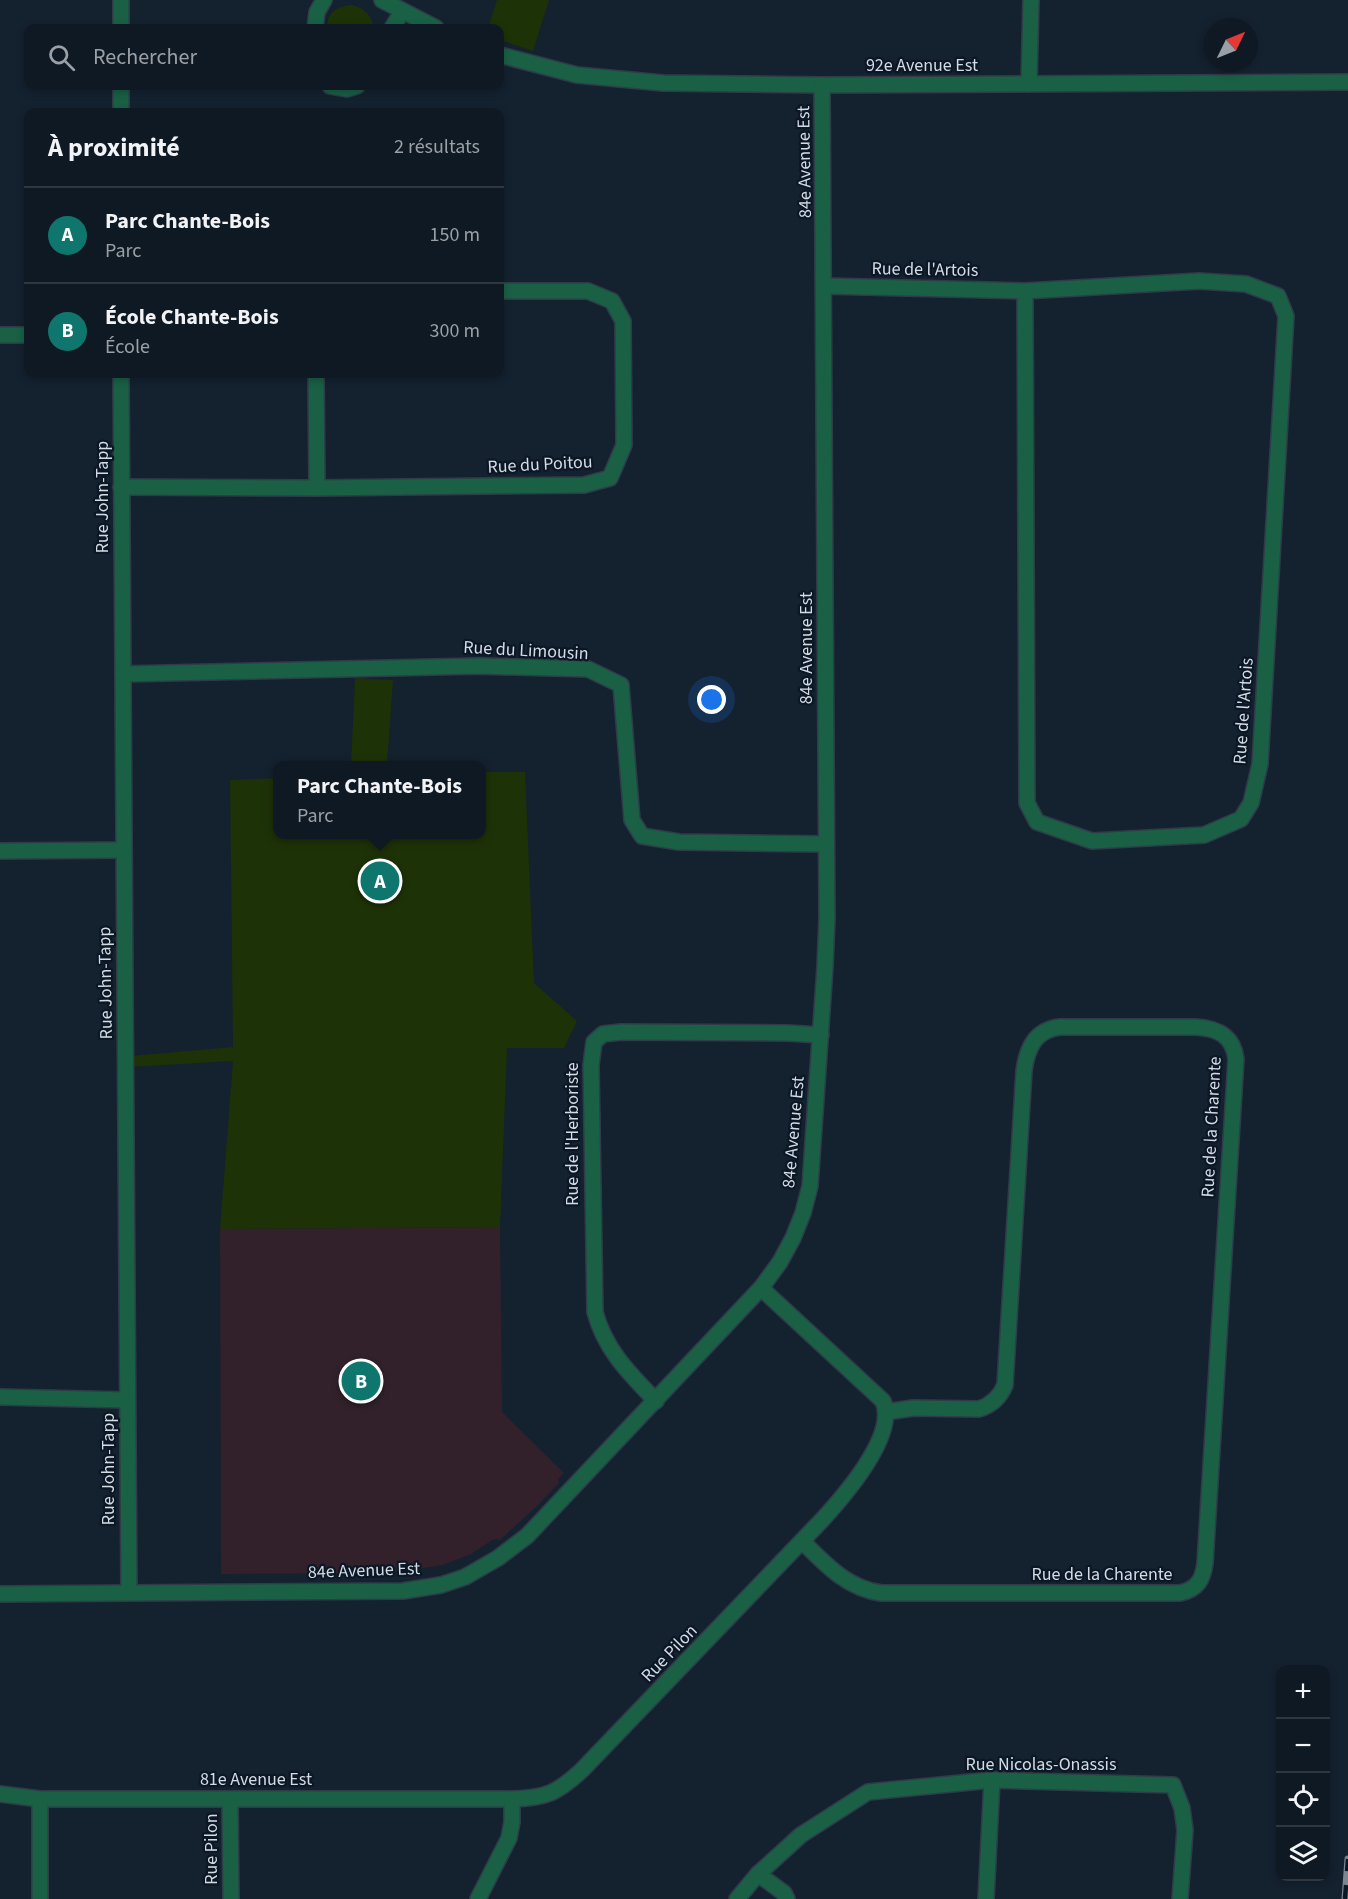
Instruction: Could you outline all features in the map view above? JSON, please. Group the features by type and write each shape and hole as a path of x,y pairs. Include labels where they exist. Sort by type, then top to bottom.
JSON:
{"street":[{"path":"121,0 121,24"},
{"path":"316,24 317,12 324,0"},
{"path":"382,0 428,24"},
{"path":"1029,84 1031,0"},
{"path":"394,24 402,12"},
{"name":"92e Avenue Est","path":"504,56 548,69 610,80 663,83 822,85 1348,82"},
{"name":"84e Avenue Est","path":"0,1594 403,1591 428,1588 454,1581 498,1558 527,1536 761,1288 794,1238 806,1200 814,1150 826,944 822,85"},
{"path":"121,90 121,108"},
{"name":"Rue de l'Artois","path":"824,286 1025,291 1199,281 1246,284 1278,296 1286,316 1260,764 1251,803 1241,819 1204,835 1092,841 1037,822 1027,803 1025,291"},
{"name":"Rue du Poitou","path":"120,487 317,488 584,485 610,478 624,445 622,321 612,301 588,291 504,291"},
{"path":"0,335 24,335"},
{"name":"Rue John-Tapp","path":"121,378 129,1592"},
{"path":"316,378 317,488"},
{"name":"Rue du Limousin","path":"123,674 478,666 588,669 621,685 632,820 642,836 679,842 826,844"},
{"path":"0,851 124,850"},
{"name":"Rue de la Charente","path":"802,1541 836,1574 849,1583 865,1590 881,1593 1180,1593 1192,1589 1200,1582 1205,1563 1236,1059 1233,1046 1222,1032 1212,1028 1195,1027 1060,1027 1045,1031 1035,1038 1029,1049 1024,1071 1005,1385 998,1398 979,1409 913,1408 886,1412"},
{"name":"Rue de l'Herboriste","path":"656,1401 613,1354 601,1331 595,1312 591,1076 594,1042 603,1034 621,1032 821,1035"},
{"path":"761,1288 872,1389 883,1401 886,1412"},
{"path":"0,1397 127,1400"},
{"name":"Rue Pilon","path":"512,1799 549,1794 567,1784 669,1681 835,1506 862,1472 886,1420 886,1412"},
{"path":"987,1899 992,1780"},
{"name":"Rue Nicolas-Onassis","path":"737,1899 758,1874 801,1835 868,1792 992,1780 1173,1785 1182,1808 1185,1830 1180,1899"},
{"name":"81e Avenue Est","path":"0,1794 40,1799 512,1799"},
{"path":"40,1799 40,1899"},
{"name":"Rue Pilon","path":"230,1799 231,1899"},
{"path":"478,1899 509,1838 512,1799"},
{"path":"758,1874 784,1893 787,1899"}],"shaded area":[{"path":"500,1227 502,1412 564,1473 558,1479 559,1483 500,1540 494,1539 471,1554 443,1565 391,1573 221,1574 220,1229"}],"green space":[{"path":"497,0 549,0 533,51 504,41 504,24 489,24"},
{"path":"353,5 361,9 373,24 327,24 331,14 342,7"},
{"path":"355,678 393,680 387,761 351,761"},
{"path":"486,772 525,772 534,983 577,1021 564,1048 507,1048 500,1227 220,1229 233,1061 128,1067 131,1056 233,1047 230,780 273,778 273,839 486,839"}],"railway":[{"path":"1345,1899 1348,1859"}],"place":[{"name":"Parc Chante-Bois","path":"380,881"},
{"name":"École Chante-Bois","path":"361,1381"}]}
